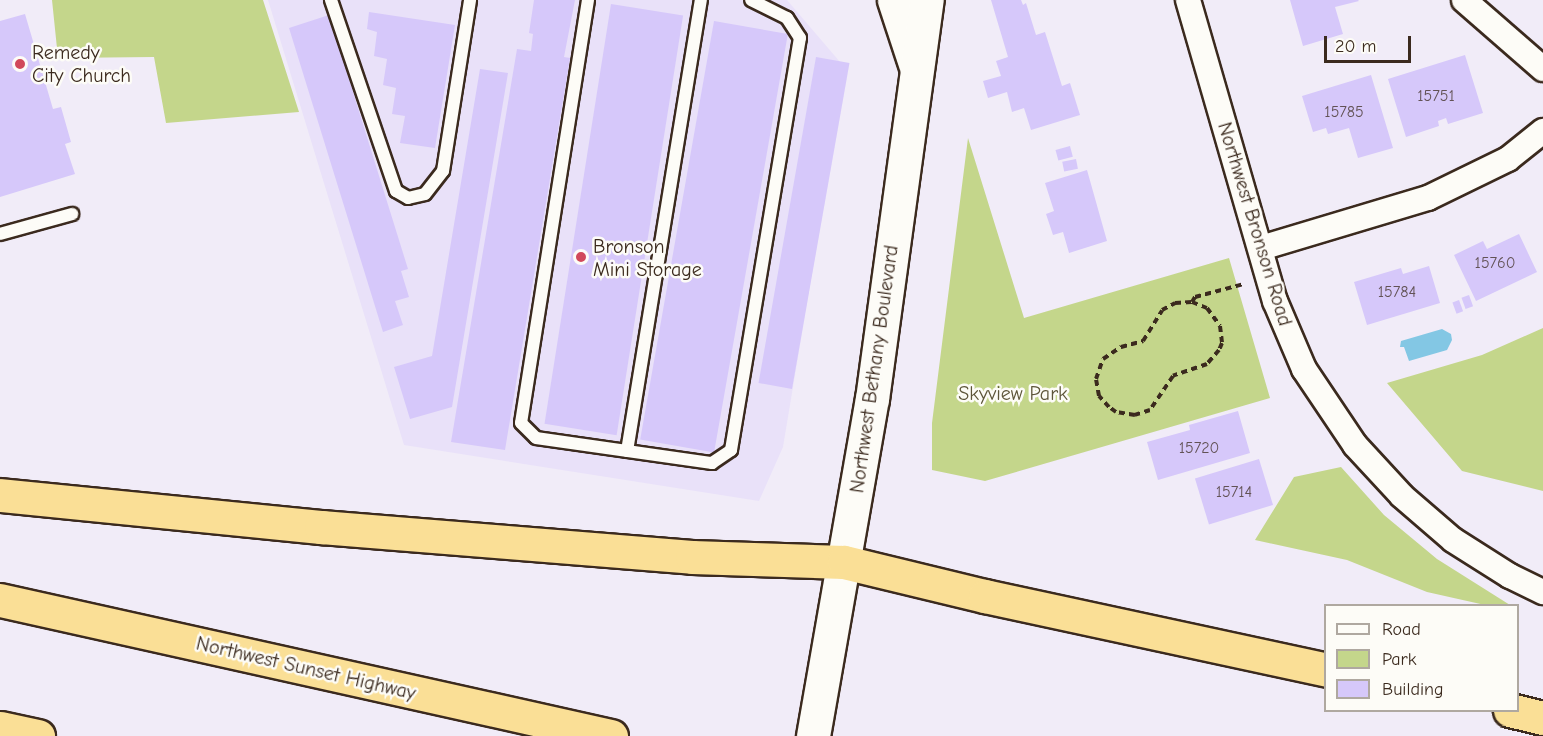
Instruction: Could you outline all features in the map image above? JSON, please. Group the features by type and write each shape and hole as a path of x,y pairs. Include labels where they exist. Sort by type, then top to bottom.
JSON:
{"highway":[{"path":"0,495 321,527 680,556 843,562 985,596 1324,670"},
{"name":"Northwest Sunset Highway","path":"0,600 611,736"},
{"path":"1515,712 1543,718"},
{"path":"0,728 39,736"}],"main road":[{"path":"894,0 917,70"},
{"name":"Northwest Bethany Boulevard","path":"813,736 884,322 927,0"}],"street":[{"name":"Northwest Bronson Road","path":"1188,0 1268,277 1285,327 1304,369 1354,445 1402,496 1453,540 1510,576 1543,592"},
{"path":"1464,0 1543,69"},
{"path":"1261,248 1358,221 1428,198 1508,159 1543,131"}],"lane":[{"path":"331,0 396,192 408,198 425,194 443,171 470,0"},
{"path":"588,0 521,423 536,438 712,463 731,450 800,38 787,18 751,0"},
{"path":"627,451 701,0"},
{"path":"0,234 72,214"}],"path":[{"path":"1192,302 1195,297 1268,277"},
{"path":"1192,302 1207,308 1220,326 1222,344 1219,350 1206,364 1173,376 1150,410 1135,415 1116,412 1109,407 1099,396 1096,379 1103,358 1121,347 1143,342 1162,310 1175,303 1192,302"}],"shaded area":[{"name":"Bronson Mini Storage","path":"268,0 787,0 846,69 783,447 759,501 404,445"}],"green space":[{"path":"52,0 263,0 299,112 166,123 154,57 58,58"},
{"name":"Skyview Park","path":"968,138 1024,318 1229,258 1270,398 985,481 932,470 932,423"},
{"path":"1543,328 1543,491 1462,471 1387,383 1482,355"},
{"path":"1341,467 1384,515 1437,559 1508,604 1481,604 1427,592 1347,560 1255,540 1294,477"}],"water":[{"path":"1442,329 1451,334 1452,340 1447,350 1409,361 1404,347 1400,347 1401,341"}],"building":[{"path":"534,0 575,0 564,57 570,58 505,450 451,442 517,49 531,51 533,34 529,33"},
{"path":"991,0 1021,0 1023,5 1026,3 1036,35 1045,32 1062,86 1070,83 1080,115 1031,130 1024,108 1012,112 1007,92 988,98 983,81 1001,76 996,61 1008,57"},
{"path":"1290,0 1359,1 1335,7 1343,34 1303,46"},
{"path":"611,4 683,15 617,435 545,424"},
{"path":"369,12 455,25 435,148 400,143 405,116 392,114 396,88 383,85 387,59 374,56 377,32 367,29"},
{"name":"Remedy City Church","path":"25,14 53,109 61,107 71,142 65,144 75,174 0,197 0,21"},
{"path":"329,15 408,269 401,271 409,297 395,301 403,325 383,332 289,28"},
{"path":"714,21 788,34 714,453 640,440"},
{"path":"1465,55 1483,113 1448,124 1446,118 1438,121 1439,126 1406,137 1388,79"},
{"path":"816,57 849,63 792,389 759,383"},
{"path":"480,69 508,73 452,407 410,419 394,367 432,356"},
{"path":"1371,75 1393,148 1358,158 1349,128 1328,134 1326,128 1313,132 1302,96"},
{"path":"1070,146 1073,157 1058,161 1056,150"},
{"path":"1076,159 1078,169 1064,171 1062,162"},
{"path":"1087,170 1107,241 1069,253 1063,232 1053,235 1046,214 1054,211 1045,183"},
{"path":"1519,234 1537,272 1476,301 1454,255 1483,241 1487,249"},
{"path":"1429,266 1440,303 1367,325 1354,282 1401,268 1403,274"},
{"path":"1469,295 1473,306 1466,309 1461,298"},
{"path":"1459,300 1463,311 1457,314 1452,302"},
{"path":"1238,411 1250,453 1158,480 1147,442 1190,430 1189,425"},
{"path":"1259,459 1273,505 1209,524 1195,479"}],"place":[{"name":"Remedy City Church","path":"20,64"},
{"name":"Bronson Mini Storage","path":"581,257"}]}
